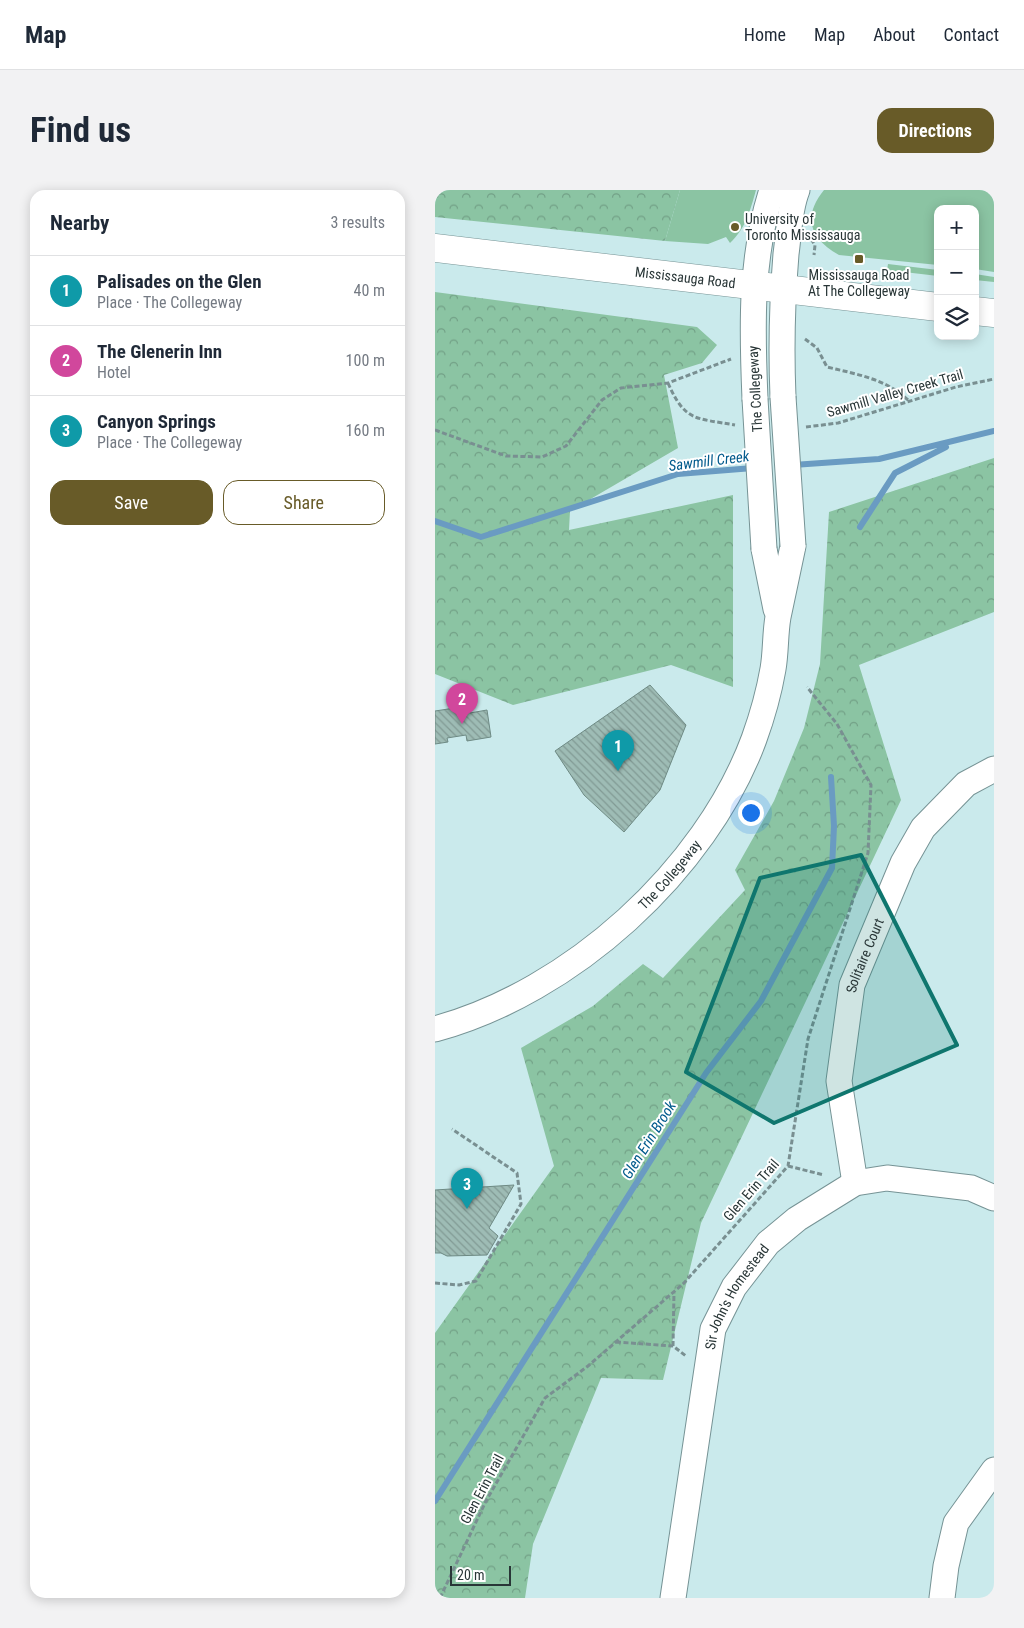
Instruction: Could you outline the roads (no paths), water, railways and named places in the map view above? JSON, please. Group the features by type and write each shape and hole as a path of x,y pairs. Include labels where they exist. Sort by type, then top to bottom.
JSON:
{"main road":[{"name":"Mississauga Road","path":"435,248 934,307"},
{"path":"979,312 994,314"}],"street":[{"name":"The Collegeway","path":"772,190 761,233 754,286 752,334 765,549 778,618"},
{"name":"The Collegeway","path":"435,1029 453,1024 516,997 568,966 611,934 680,865 717,814 738,776 754,738 773,668 778,618 793,546 780,336 789,221 797,190"},
{"name":"Solitaire Court","path":"855,1183 839,1081 851,986 903,863 923,828 966,784 994,769"},
{"name":"Sir John's Homestead","path":"673,1598 713,1329 734,1287 768,1243 797,1218 855,1183 887,1178 971,1188 994,1198"},
{"path":"942,1598 946,1566 956,1523 994,1470"}],"waterway":[{"name":"Sawmill Creek","path":"793,465 879,459 994,431"},
{"name":"Glen Erin Brook","path":"860,527 895,473 946,447"},
{"name":"Sawmill Creek","path":"435,521 481,537 678,474 753,468"},
{"name":"Glen Erin Brook","path":"435,1501 706,1073 761,1001 832,868 834,826 831,777"}],"place":[{"name":"University of Toronto Mississauga","path":"735,227"},
{"name":"Mississauga Road At The Collegeway","path":"859,259"},
{"name":"The Glenerin Inn","path":"462,724"},
{"name":"Palisades on the Glen","path":"618,771"},
{"name":"Canyon Springs","path":"467,1209"}]}
